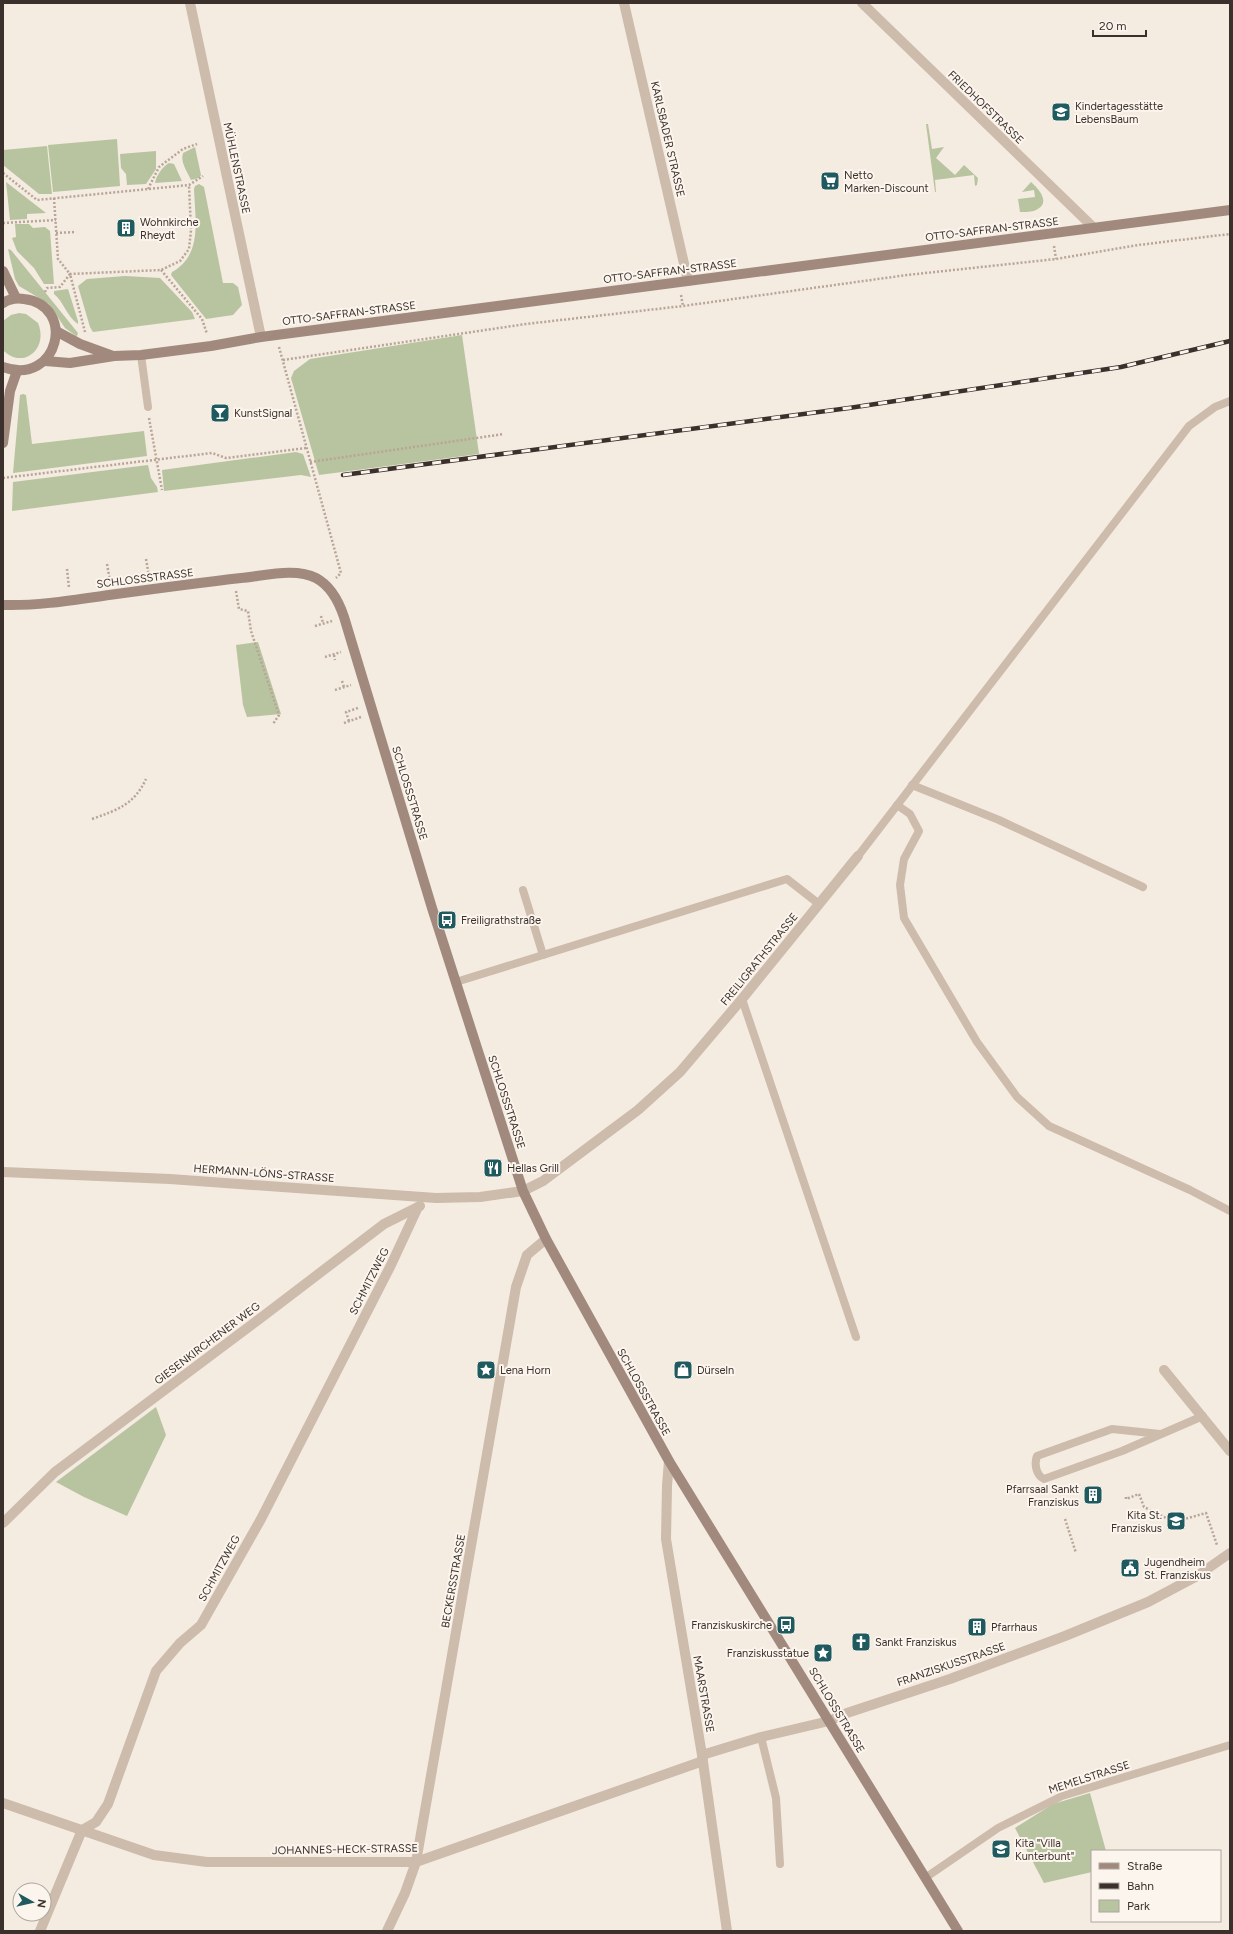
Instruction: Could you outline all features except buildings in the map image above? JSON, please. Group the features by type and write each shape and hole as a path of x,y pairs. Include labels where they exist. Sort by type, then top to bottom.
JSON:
{"street":[{"name":"MÜHLENSTRASSE","path":"190,3 260,337"},
{"name":"KARLSBADER STRASSE","path":"624,3 688,281"},
{"name":"FRIEDHOFSTRASSE","path":"862,3 1094,228"},
{"name":"OTTO-SAFFRAN-STRASSE","path":"45,361 70,363 114,356 141,355 211,346 260,337 1230,210"},
{"path":"3,271 16,298"},
{"path":"3,302 16,298 32,300 38,303 52,318 56,331 54,346 45,361 34,369 17,371 3,367"},
{"name":"OTTO-SAFFRAN-STRASSE","path":"56,331 80,344 114,356"},
{"path":"3,443 10,391 17,371"},
{"name":"SCHLOSSSTRASSE","path":"3,605 36,604 291,573 304,574 316,578 327,586 336,598 371,704 456,982 523,1191 546,1239 669,1461 958,1931"},
{"name":"FREILIGRATHSTRASSE","path":"523,1191 543,1181 638,1110 680,1072 742,999 858,856"},
{"name":"HERMANN-LÖNS-STRASSE","path":"3,1172 170,1179 436,1198 480,1197 523,1191"},
{"name":"GIESENKIRCHENER WEG","path":"3,1522 55,1472 384,1224 436,1198"},
{"name":"SCHMITZWEG","path":"82,1830 96,1822 108,1804 156,1671 180,1643 201,1625 260,1519 390,1265 418,1207"},
{"name":"BECKERSSTRASSE","path":"387,1931 405,1894 416,1862 516,1287 527,1255 546,1239"},
{"path":"1164,1370 1230,1451"},
{"name":"MAARSTRASSE","path":"669,1461 666,1486 666,1539 703,1758 727,1931"},
{"name":"FRANZISKUSSTRASSE","path":"829,1721 847,1712 950,1679 1051,1642 1148,1602 1198,1576 1226,1556"},
{"name":"JOHANNES-HECK-STRASSE","path":"3,1803 154,1855 207,1862 416,1862 761,1737 829,1721"},
{"path":"40,1931 82,1830"}],"lane":[{"path":"141,355 148,407"},
{"path":"858,856 1189,426 1215,407 1230,401"},
{"path":"912,785 999,820 1143,888"},
{"path":"897,805 910,814 919,831 904,859 900,885 904,918 977,1042 1017,1097 1049,1126 1190,1190 1230,1211"},
{"path":"456,982 787,879 819,904"},
{"path":"523,890 543,955"},
{"path":"742,999 856,1337"},
{"path":"1160,1434 1112,1429 1037,1456 1035,1462 1037,1472 1040,1477 1044,1479 1122,1451 1203,1416"},
{"path":"761,1737 776,1798 780,1864"},
{"name":"MEMELSTRASSE","path":"925,1878 998,1828 1062,1796 1230,1745"}],"path":[{"path":"148,189 159,167 184,149 197,144"},
{"path":"3,173 38,200 189,185 203,176"},
{"path":"38,303 47,288 60,287 70,274 161,270 180,262 189,249 191,230 189,185"},
{"path":"54,198 58,259 70,274 86,331 80,344"},
{"path":"3,223 56,220"},
{"path":"56,233 76,232"},
{"path":"327,586 341,573 283,360 526,324 683,306 907,275 1056,259 1138,245 1230,234"},
{"path":"161,270 202,319 211,346"},
{"path":"148,407 155,460 162,490"},
{"path":"310,462 504,434"},
{"path":"3,478 212,453 226,458 306,448"},
{"path":"107,564 111,594"},
{"path":"67,569 71,600"},
{"path":"234,579 239,609 248,611 251,631 279,715 273,724"},
{"path":"321,616 323,623"},
{"path":"334,655 335,660"},
{"path":"342,681 344,687"},
{"path":"344,722 349,721 346,712 371,704"},
{"path":"353,720 355,725"},
{"path":"92,819 121,809 140,792 146,779"},
{"path":"1126,1497 1139,1494 1144,1507 1174,1522 1206,1513 1226,1556"},
{"path":"1065,1519 1076,1553"}],"green space":[{"path":"926,124 928,124 932,149 944,147 936,158 955,175 964,165 978,178 977,185 975,186 974,175 935,180 935,192"},
{"path":"117,139 120,186 53,192 48,145"},
{"path":"47,146 52,194 39,194 3,165 3,150"},
{"path":"195,147 201,175 199,178 191,180 184,166 182,156 183,153"},
{"path":"156,151 156,169 146,184 127,185 126,174 121,168 120,154"},
{"path":"169,163 174,164 182,181 155,183 164,166"},
{"path":"6,182 46,213 27,214 27,219 10,220"},
{"path":"1031,182 1040,192 1043,204 1034,211 1020,212 1018,199 1035,197 1034,190 1022,192"},
{"path":"199,184 204,187 223,283 233,283 238,287 242,305 233,315 206,319 171,275 172,272 182,265 189,256 193,246 196,224 194,189 195,186"},
{"path":"15,224 29,224 33,228 45,227 50,231 54,284 44,284 34,268 17,251 12,238 16,237"},
{"path":"8,249 11,250 78,333 77,336 65,328 49,304 19,286 15,279"},
{"path":"125,276 160,278 192,312 195,319 93,332 90,327 78,286 87,279"},
{"path":"68,289 78,324 74,321 54,294 54,291"},
{"path":"19,313 26,314 38,323 40,341 37,349 32,354 18,358 10,356 3,350 3,321 11,315"},
{"path":"462,335 479,454 319,475 291,378 294,371 310,359"},
{"path":"20,395 26,395 32,444 144,431 147,456 13,473"},
{"path":"296,452 303,454 311,477 301,475 164,491 162,470"},
{"path":"148,465 151,478 157,487 158,492 12,511 13,482"},
{"path":"258,642 281,714 247,717 243,705 236,645"},
{"path":"156,1407 166,1435 127,1516 84,1497 56,1482"},
{"path":"1090,1793 1106,1850 1091,1850 1091,1872 1044,1883 1015,1828 1053,1804"}],"railway":[{"path":"343,475 849,408 1121,367 1230,341"}],"place":[{"name":"Kindertagesstätte LebensBaum","path":"1061,112"},
{"name":"Netto Marken-Discount","path":"830,181"},
{"name":"Wohnkirche Rheydt","path":"126,228"},
{"name":"KunstSignal","path":"220,413"},
{"name":"Freiligrathstraße","path":"447,920"},
{"name":"Hellas Grill","path":"493,1168"},
{"name":"Lena Horn","path":"486,1370"},
{"name":"Dürseln","path":"683,1370"},
{"name":"Pfarrsaal Sankt Franziskus","path":"1093,1495"},
{"name":"Kita St. Franziskus","path":"1176,1521"},
{"name":"Jugendheim St. Franziskus","path":"1130,1568"},
{"name":"Franziskuskirche","path":"786,1625"},
{"name":"Pfarrhaus","path":"977,1627"},
{"name":"Sankt Franziskus","path":"861,1642"},
{"name":"Franziskusstatue","path":"823,1653"},
{"name":"Kita \"Villa Kunterbunt\"","path":"1001,1849"}]}
